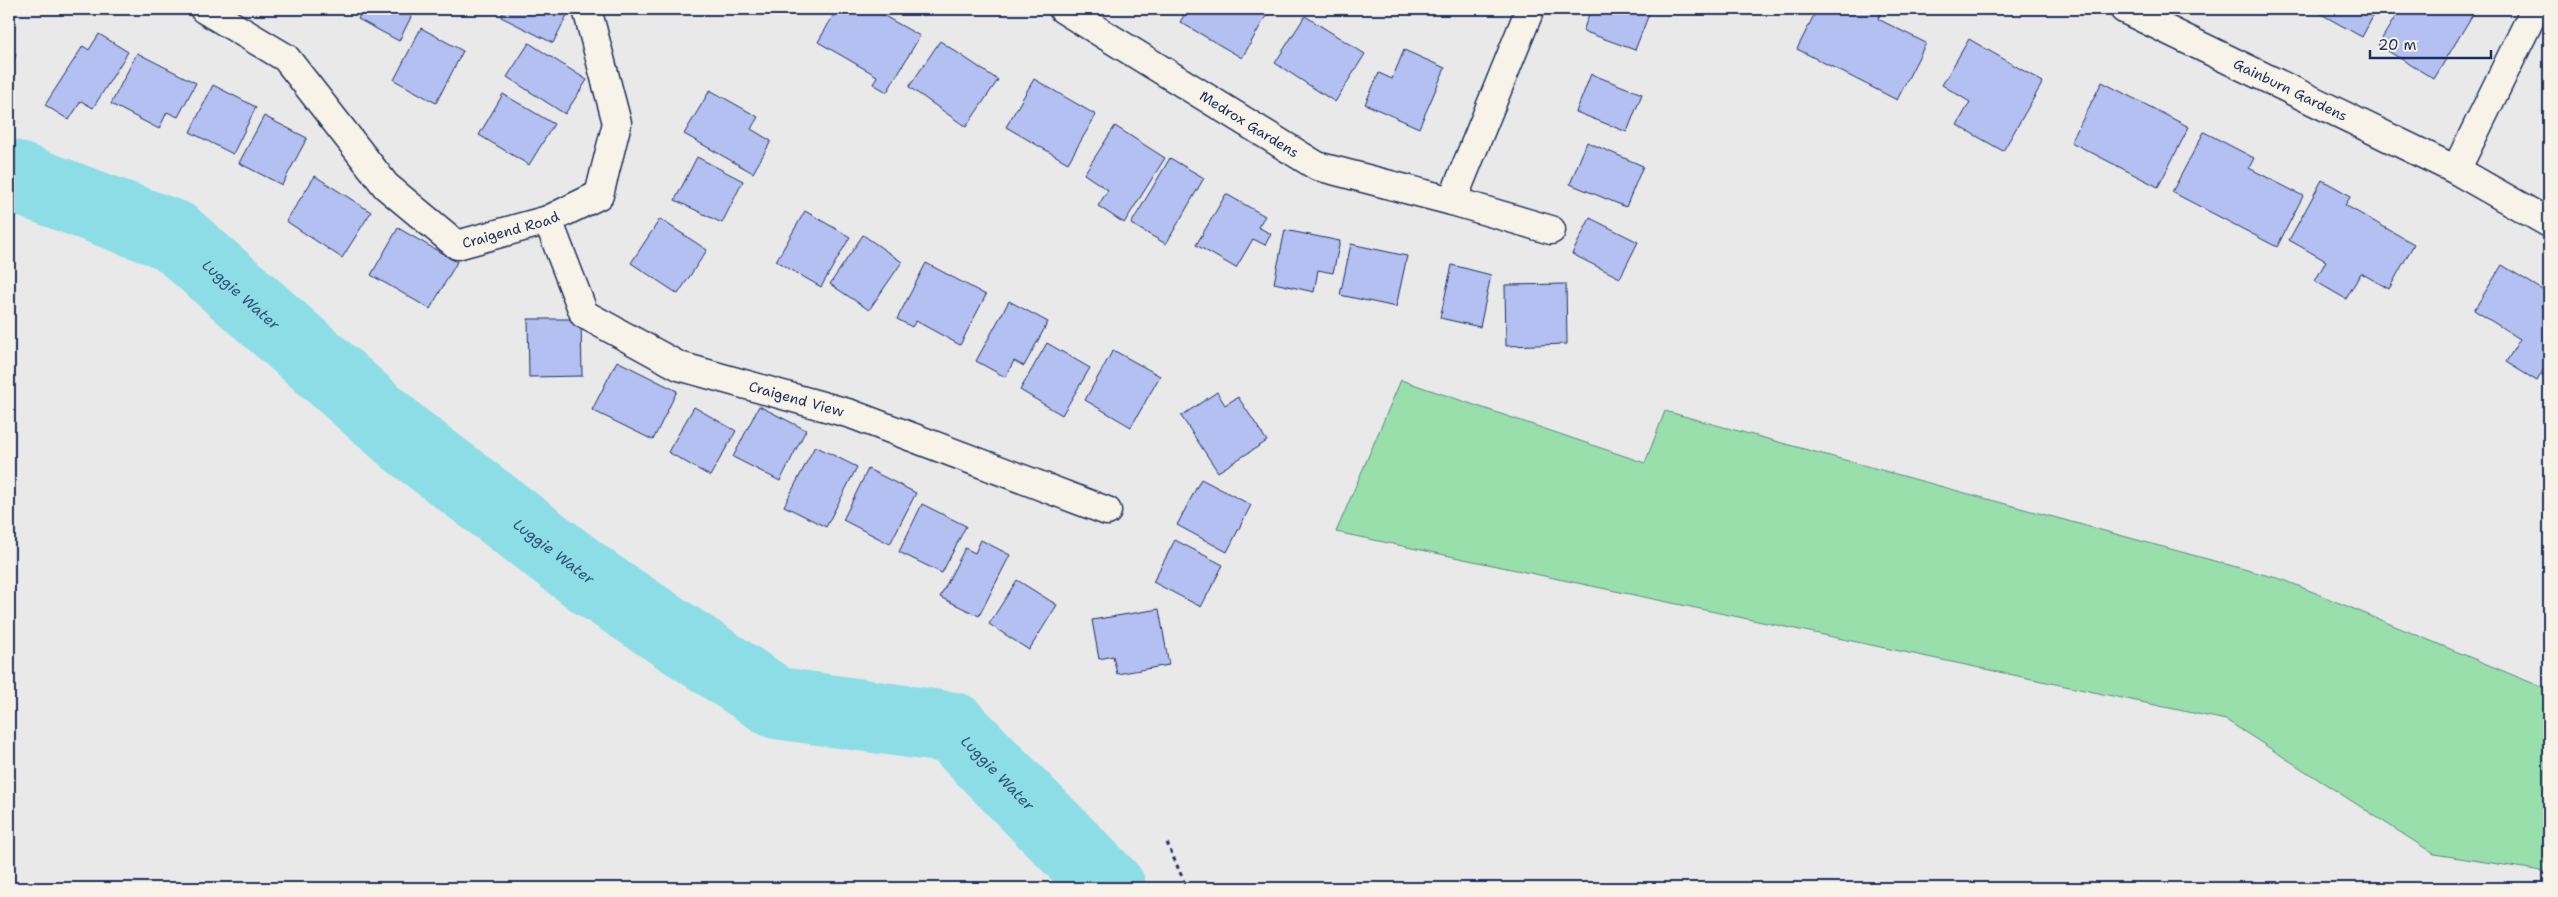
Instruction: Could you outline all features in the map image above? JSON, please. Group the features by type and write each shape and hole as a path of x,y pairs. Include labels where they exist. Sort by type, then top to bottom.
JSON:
{"street":[{"name":"Craigend Road","path":"204,9 286,58 386,186 457,245 548,220 599,195 617,123 587,9"},
{"name":"Medrox Gardens","path":"1063,9 1317,166 1452,201 1551,230"},
{"path":"1452,201 1530,9"},
{"name":"Gainburn Gardens","path":"2124,9 2456,170 2549,223"},
{"path":"2456,170 2536,9"},
{"name":"Craigend View","path":"548,220 584,314 679,366 851,414 1107,512"}],"path":[{"path":"1167,843 1187,888"}],"green space":[{"path":"1401,380 1645,463 1665,411 2284,580 2549,690 2549,872 2434,854 2226,720 1336,532"}],"building":[{"path":"363,9 415,9 399,41 358,19"},
{"path":"505,9 570,9 553,43 501,17"},
{"path":"837,9 872,9 920,36 887,92 873,84 877,76 818,42"},
{"path":"1188,9 1270,9 1242,58 1180,22"},
{"path":"1591,9 1651,9 1635,50 1583,31"},
{"path":"1817,9 1883,9 1878,19 1926,43 1897,100 1797,49"},
{"path":"2312,9 2377,9 2362,37"},
{"path":"2400,9 2476,9 2434,79 2378,45"},
{"path":"1305,16 1365,54 1335,102 1275,63"},
{"path":"421,28 463,51 436,103 394,80"},
{"path":"99,34 128,52 93,108 81,101 69,120 45,105 83,46 89,50"},
{"path":"1969,39 2043,82 2003,151 1957,125 1970,102 1942,85"},
{"path":"940,41 998,80 966,127 909,87"},
{"path":"529,43 587,80 565,114 507,77"},
{"path":"1404,50 1445,68 1419,128 1365,104 1379,73 1392,79"},
{"path":"9,52 16,54 9,79"},
{"path":"137,53 196,83 178,117 167,112 159,129 111,104"},
{"path":"1591,74 1642,94 1627,132 1576,112"},
{"path":"1034,79 1096,115 1068,163 1006,127"},
{"path":"2102,82 2189,127 2158,187 2071,142"},
{"path":"213,85 256,107 233,154 190,132"},
{"path":"710,90 758,117 751,129 771,141 753,173 684,134"},
{"path":"503,94 554,124 529,165 479,135"},
{"path":"264,116 307,138 282,185 239,163"},
{"path":"1115,126 1165,158 1124,223 1098,206 1108,190 1084,174"},
{"path":"2204,132 2254,158 2249,168 2303,196 2277,247 2172,192"},
{"path":"1587,142 1643,166 1626,207 1570,184"},
{"path":"697,157 743,181 722,223 675,200"},
{"path":"1170,158 1204,178 1166,244 1131,224"},
{"path":"315,176 371,212 342,258 286,221"},
{"path":"2322,180 2351,196 2345,205 2414,244 2389,289 2361,273 2346,299 2315,281 2326,261 2289,240"},
{"path":"1226,194 1265,216 1258,227 1271,234 1265,245 1253,239 1236,268 1196,245"},
{"path":"805,211 850,237 821,287 776,261"},
{"path":"1590,218 1638,242 1620,278 1572,254"},
{"path":"660,219 707,250 678,294 631,263"},
{"path":"398,228 457,262 430,309 371,275"},
{"path":"1285,230 1340,241 1333,273 1318,270 1314,292 1274,283"},
{"path":"863,235 902,262 869,310 830,284"},
{"path":"1351,244 1407,256 1396,307 1340,295"},
{"path":"926,263 986,295 960,345 916,321 912,327 897,319"},
{"path":"1452,265 1491,275 1480,327 1440,318"},
{"path":"2502,265 2549,294 2542,307 2549,312 2549,360 2537,381 2506,362 2520,339 2474,310"},
{"path":"1566,284 1567,344 1506,346 1505,285"},
{"path":"1009,301 1048,322 1024,366 1014,361 1005,377 976,361"},
{"path":"528,319 581,319 582,376 529,377"},
{"path":"1047,343 1090,368 1062,415 1020,390"},
{"path":"1113,350 1160,376 1131,427 1085,400"},
{"path":"617,361 677,391 653,440 592,410"},
{"path":"2549,364 2549,380 2542,375"},
{"path":"1217,392 1225,405 1238,397 1267,441 1218,472 1181,416"},
{"path":"759,406 806,430 780,481 733,457"},
{"path":"694,407 736,431 710,476 668,452"},
{"path":"815,446 857,467 826,527 784,506"},
{"path":"868,469 916,493 890,544 843,520"},
{"path":"1201,479 1251,505 1227,552 1177,525"},
{"path":"922,504 966,526 942,573 899,552"},
{"path":"981,540 1010,555 979,616 940,597 965,548 975,553"},
{"path":"1175,540 1223,565 1201,607 1153,582"},
{"path":"1017,580 1057,605 1029,650 989,624"},
{"path":"1159,609 1169,665 1117,674 1113,656 1099,659 1092,620"}],"waterway":[{"name":"Luggie Water","path":"9,175 174,236 405,439 595,583 777,703 953,728 1110,888"}]}
